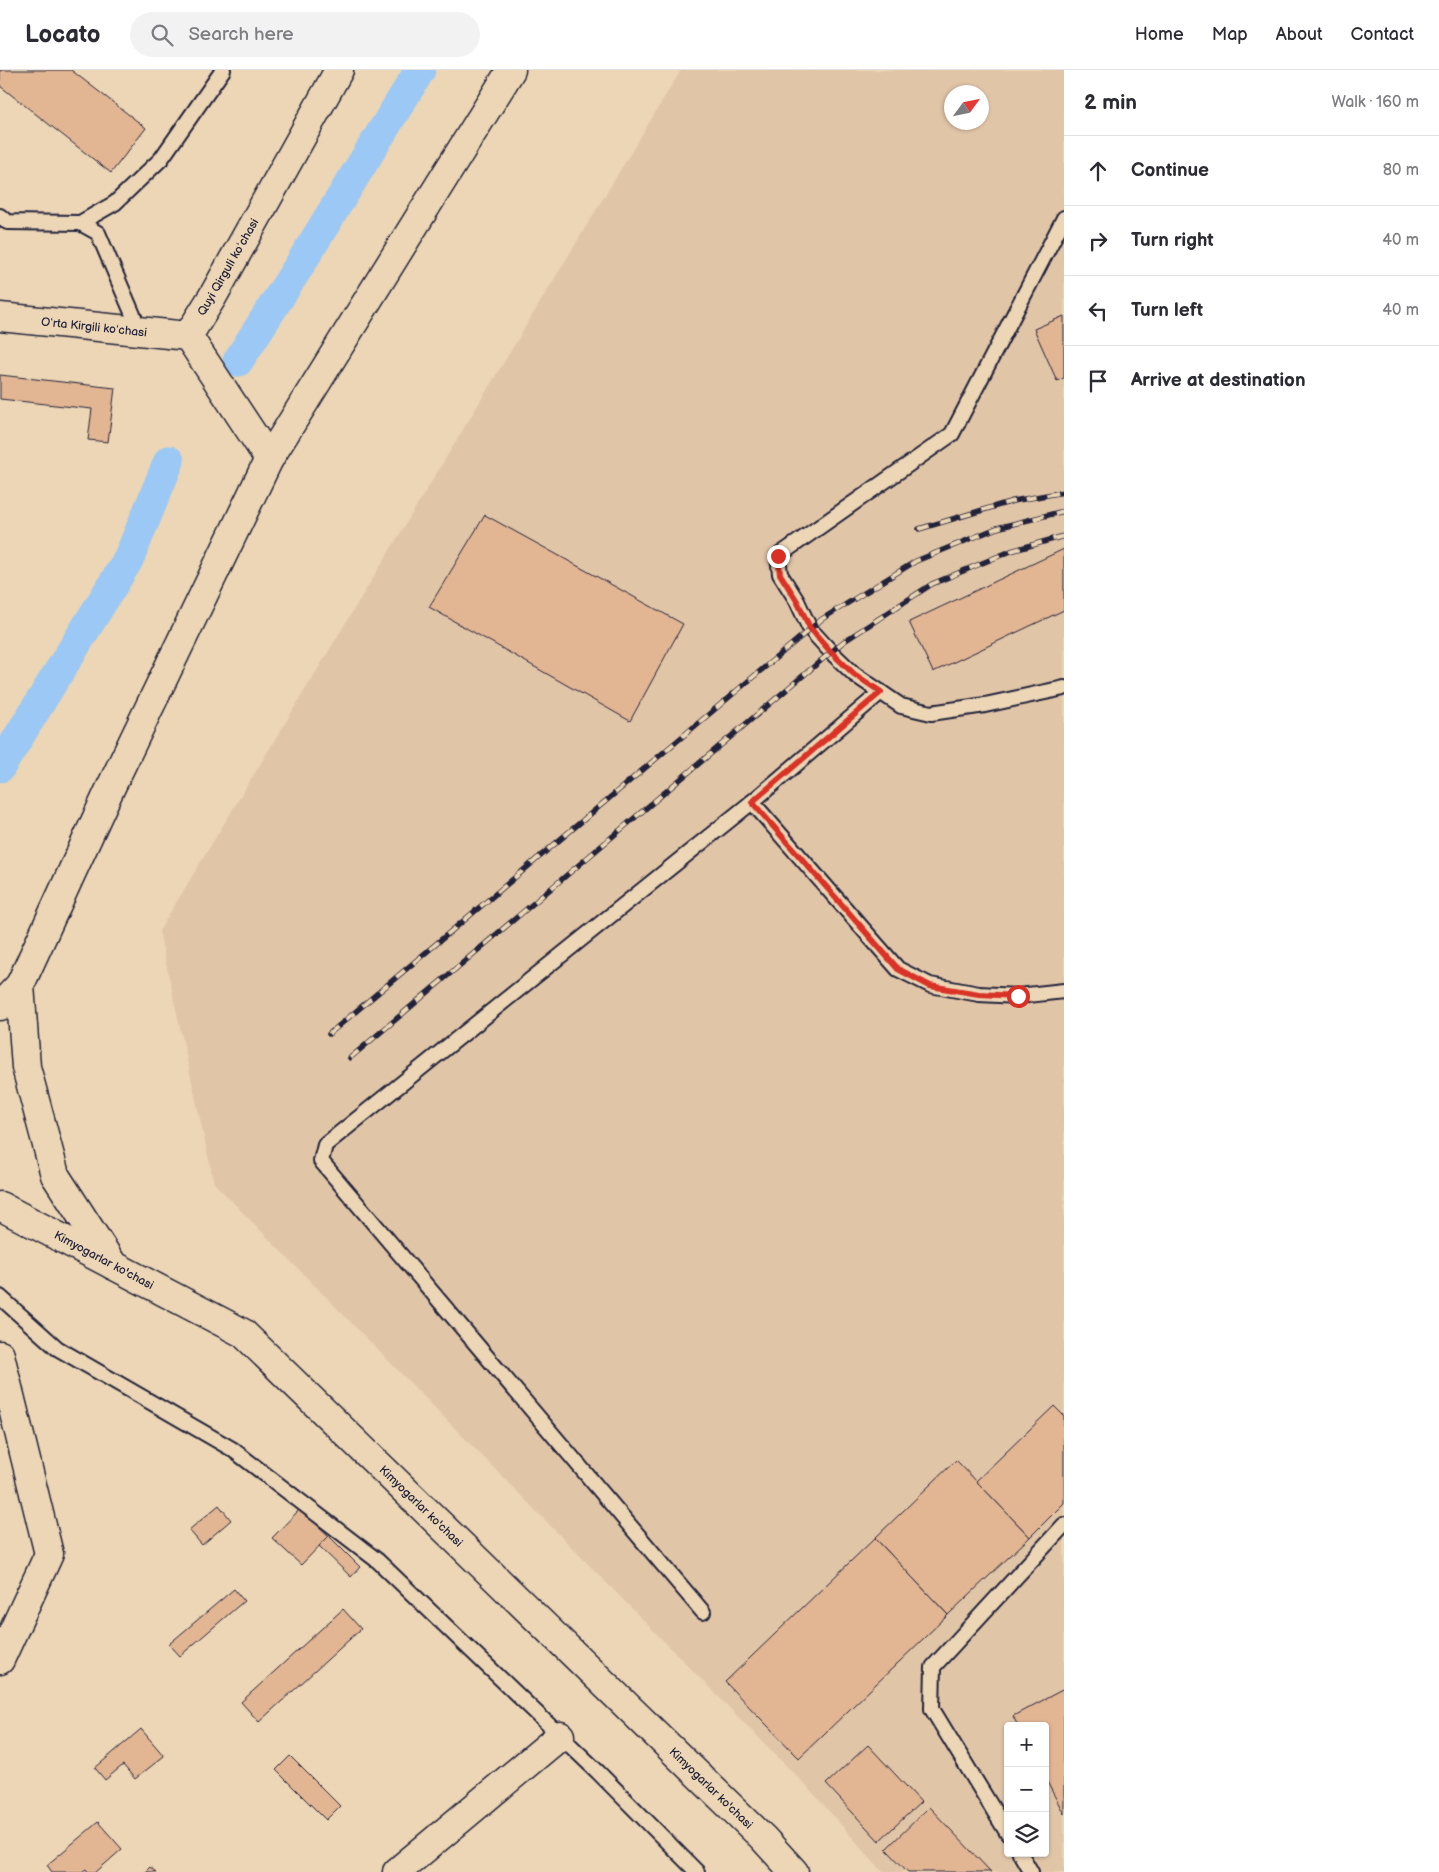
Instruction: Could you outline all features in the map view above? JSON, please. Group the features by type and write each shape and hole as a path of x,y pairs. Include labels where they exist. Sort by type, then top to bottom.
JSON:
{"street":[{"name":"Quyi Qirguli koʻchasi","path":"188,336 213,296 339,70"},
{"path":"0,1006 20,984 110,789 269,459 512,70"},
{"name":"Oʻrta Kirgili koʻchasi","path":"0,317 188,336"},
{"path":"188,336 269,459"},
{"path":"20,984 26,1066 55,1175 113,1265"},
{"name":"Kimyogarlar ko'chasi","path":"0,1206 244,1333 756,1832 794,1872"},
{"path":"0,1355 49,1554 0,1660"},
{"path":"397,1872 560,1736"}],"lane":[{"path":"80,223 115,203 161,158 223,70"},
{"path":"0,216 7,222 80,223 98,233 140,331"},
{"path":"1064,218 952,434 778,556 780,574 797,601 810,628 854,674 901,706 932,712 986,705 1064,688"},
{"path":"703,1612 321,1160 325,1145 752,802 881,692"},
{"path":"752,802 898,969 930,986 979,994 1018,996 1064,991"},
{"path":"0,1297 57,1348 232,1450 378,1561 560,1736 697,1872"},
{"path":"1004,1827 932,1709 933,1667 1064,1525"},
{"path":"1022,1857 1031,1872"}],"shaded area":[{"path":"681,70 1064,70 1064,1872 883,1872 812,1792 214,1183 159,931"}],"building":[{"path":"0,70 71,70 146,128 111,173 0,86"},
{"path":"1064,316 1064,378 1057,381 1034,329"},
{"path":"0,375 115,388 108,442 88,440 92,409 0,399"},
{"path":"485,515 683,624 630,721 429,607"},
{"path":"1064,549 1064,610 933,672 909,622"},
{"path":"1054,1406 1064,1416 1064,1503 1030,1537 976,1481"},
{"path":"956,1460 1030,1537 948,1615 875,1538"},
{"path":"219,1505 231,1520 202,1545 189,1530"},
{"path":"300,1509 329,1536 301,1565 272,1538"},
{"path":"329,1536 360,1567 351,1577 319,1546"},
{"path":"875,1538 948,1615 799,1758 725,1682"},
{"path":"234,1589 244,1601 180,1656 169,1644"},
{"path":"343,1609 361,1629 259,1722 241,1702"},
{"path":"1064,1689 1064,1814 1049,1786 1049,1722 1016,1722 1013,1716"},
{"path":"141,1729 164,1756 135,1779 123,1765 105,1780 95,1768"},
{"path":"868,1745 921,1802 879,1841 826,1784"},
{"path":"290,1756 340,1806 326,1820 276,1770"},
{"path":"929,1807 991,1872 908,1872 886,1849"},
{"path":"98,1822 122,1849 96,1872 88,1872 86,1869 82,1872 52,1872 47,1865"},
{"path":"150,1867 156,1872 145,1872"}],"waterway":[{"path":"238,361 420,70"},
{"path":"0,767 128,560 169,461"}],"railway":[{"path":"919,529 1013,501 1064,492"},
{"path":"329,1034 822,619 916,561 997,528 1064,511"},
{"path":"350,1058 843,642 932,584 1011,551 1064,536"}],"route":[{"path":"778,556 780,574 797,601 810,628 854,674 881,692 752,802 898,969 930,986 979,994 1018,996"}]}
